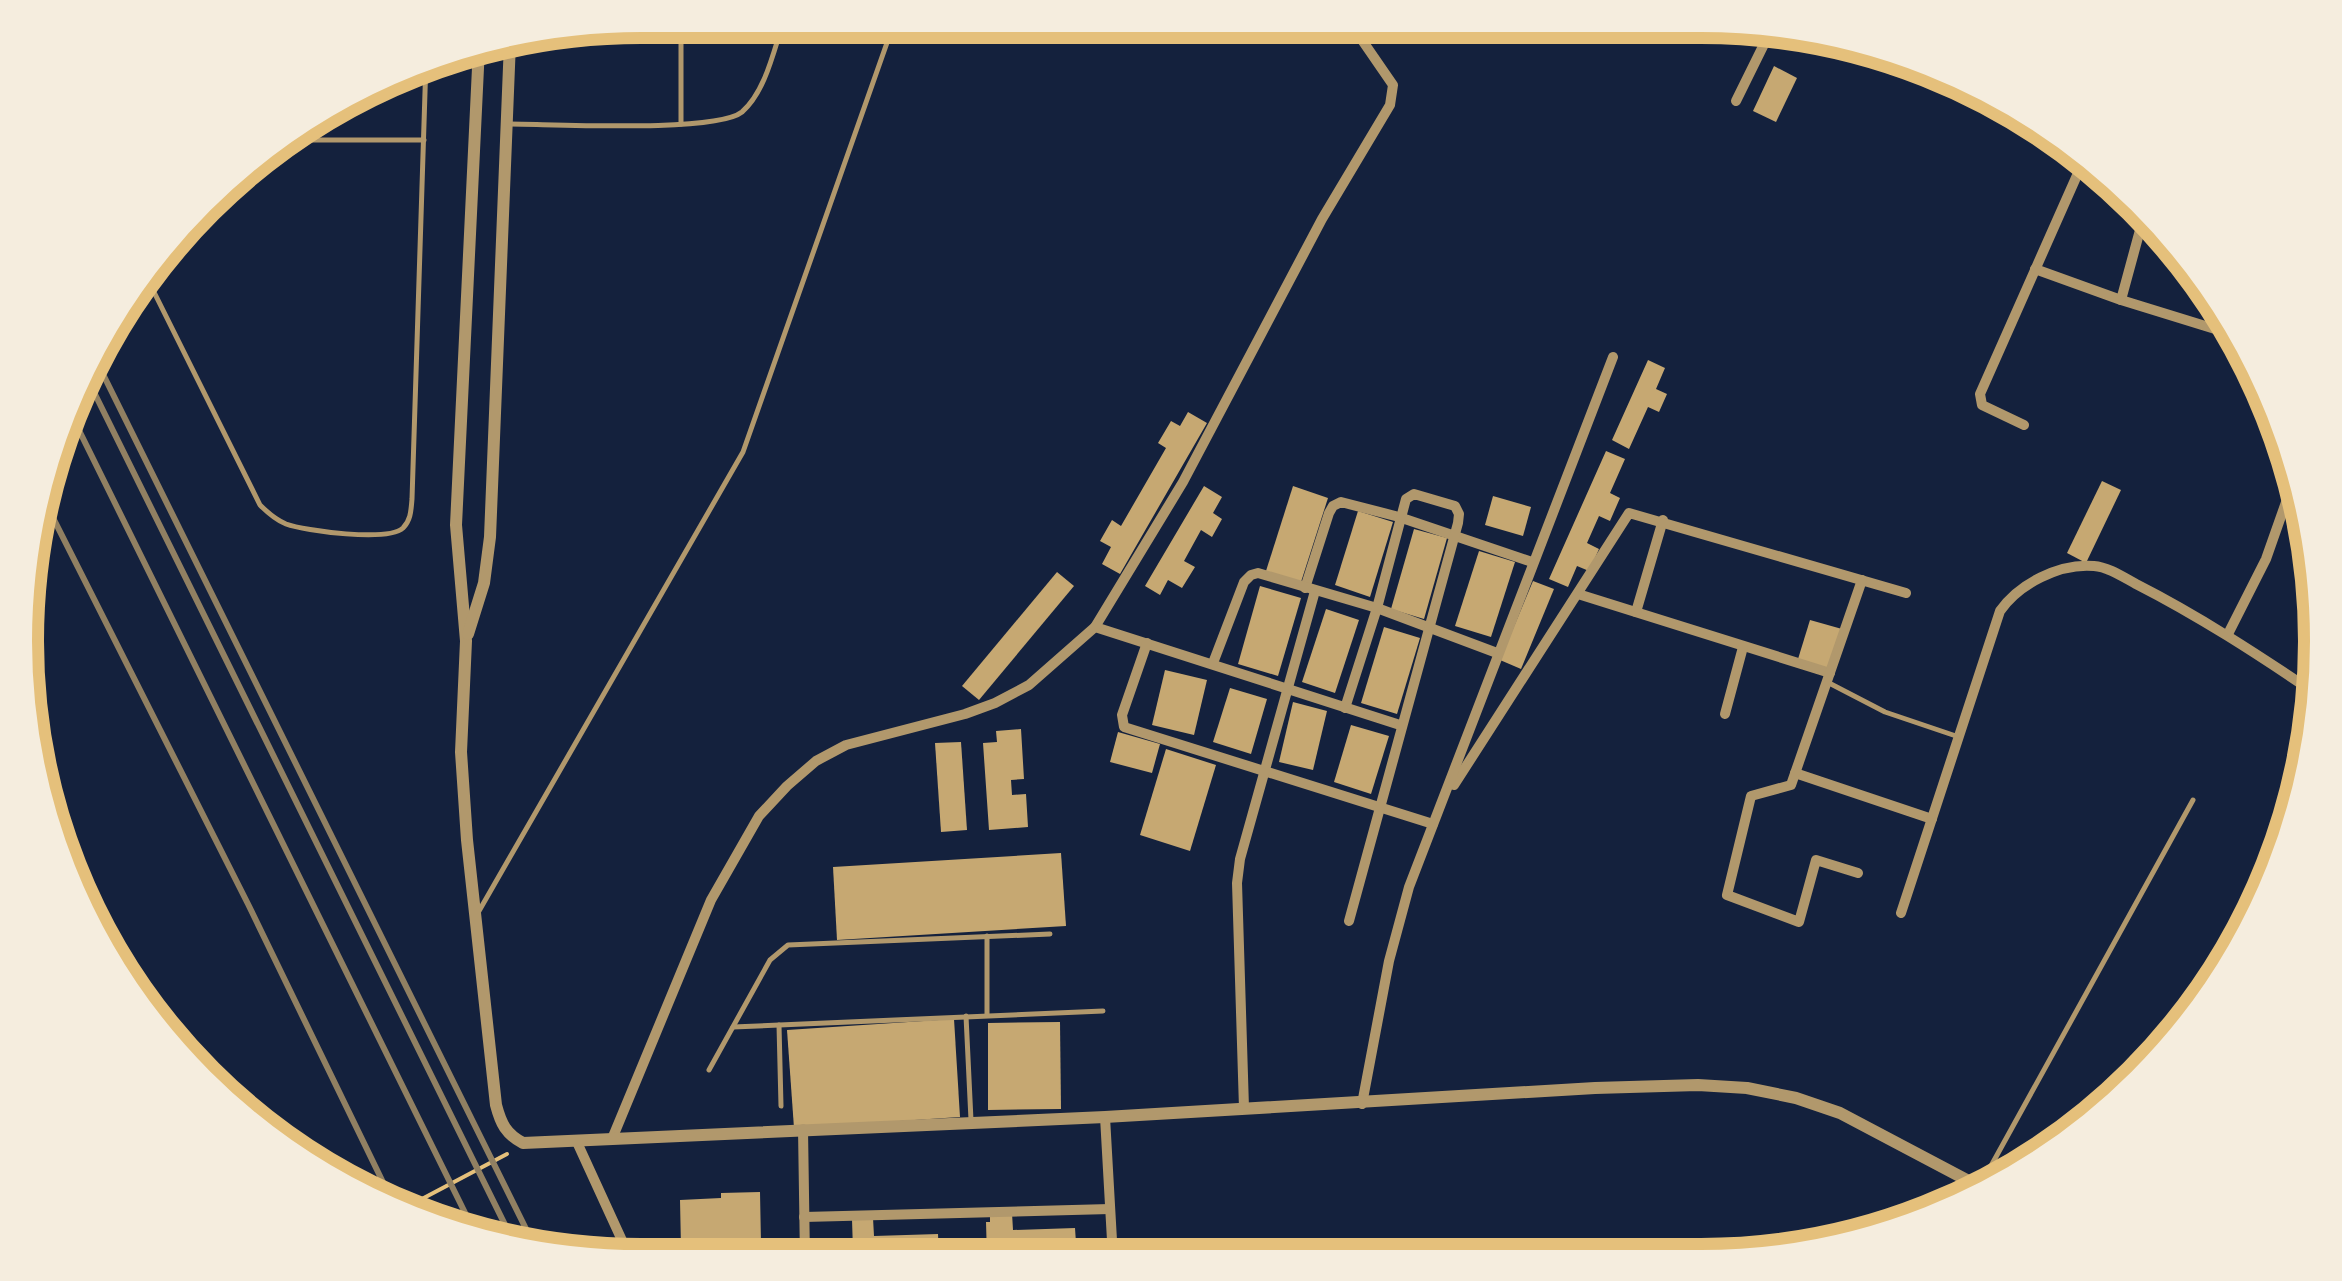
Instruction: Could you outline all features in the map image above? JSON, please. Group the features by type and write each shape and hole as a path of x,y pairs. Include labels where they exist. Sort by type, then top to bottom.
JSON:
{"street":[{"path":"612,1139 710,900 759,816 787,786 816,761 846,745 994,703 1029,684 1096,627 1183,482 1322,219 1390,106 1393,85 1361,38"},
{"path":"1736,101 1765,41"},
{"path":"466,641 484,583 490,536 510,52"},
{"path":"478,60 456,525 466,641 461,752 474,920 496,1105 501,1124 510,1136 523,1143 1698,1085 1747,1088 1840,1112 1969,1181"},
{"path":"2024,425 1979,400 2079,170"},
{"path":"2121,300 2140,227"},
{"path":"2035,269 2218,330"},
{"path":"1362,1104 1388,960 1409,887 1613,357"},
{"path":"1345,708 1406,499 1414,494 1455,506 1459,514 1454,537 1348,920"},
{"path":"2228,634 2266,558 2287,497"},
{"path":"1244,1108 1237,884 1244,837 1333,506 1351,502 1532,562"},
{"path":"1442,802 1629,513 1906,592"},
{"path":"1636,612 1663,520"},
{"path":"1901,913 2000,612 2018,592 2070,568 2103,568 2228,634 2303,684"},
{"path":"1213,663 1244,582 1250,575 1258,574 1377,608 1498,653"},
{"path":"1858,873 1816,860 1799,922 1727,896 1751,796 1791,784 1862,580"},
{"path":"1578,594 1829,678"},
{"path":"1096,627 1400,725"},
{"path":"1147,643 1122,715 1124,727 1433,824"},
{"path":"1724,714 1743,647"},
{"path":"1795,774 1932,819"},
{"path":"1104,1117 1112,1244"},
{"path":"803,1129 805,1244"},
{"path":"576,1140 623,1243"},
{"path":"804,1217 1110,1209"}],"lane":[{"path":"681,38 681,124"},
{"path":"506,124 681,124 722,120 740,113 755,94 777,38"},
{"path":"474,920 743,452 888,38"},
{"path":"152,287 260,505 273,517 303,528 382,536 405,526 411,515 412,499 426,78"},
{"path":"304,140 424,140"},
{"path":"1829,678 1886,712 1959,737"},
{"path":"1991,1169 2193,800"},
{"path":"709,1070 770,960 788,945 1050,934"},
{"path":"986,936 987,1015"},
{"path":"733,1027 1104,1011"},
{"path":"966,1016 972,1122"},
{"path":"779,1025 781,1106"}],"path":[{"path":"418,1201 523,1143"}],"building":[{"path":"1774,66 1797,78 1776,122 1753,111"},
{"path":"1648,360 1665,368 1656,389 1667,394 1659,412 1648,407 1629,449 1612,440"},
{"path":"1188,412 1207,423 1120,574 1102,564 1111,547 1100,541 1112,520 1121,526 1166,448 1158,443 1171,421 1180,426"},
{"path":"1606,451 1625,459 1610,493 1620,498 1610,521 1599,516 1587,543 1599,549 1589,571 1577,566 1568,587 1549,579"},
{"path":"2102,481 2121,490 2086,563 2067,553"},
{"path":"1204,486 1222,497 1213,513 1222,519 1212,537 1201,530 1184,561 1195,567 1182,588 1168,580 1160,595 1145,586"},
{"path":"1293,486 1328,498 1301,582 1266,571"},
{"path":"1493,496 1531,507 1523,536 1485,525"},
{"path":"1358,511 1393,522 1370,597 1335,585"},
{"path":"1414,529 1447,538 1424,619 1391,609"},
{"path":"1479,551 1515,562 1491,637 1455,626"},
{"path":"1057,572 1074,586 979,700 962,686"},
{"path":"1533,581 1554,589 1521,669 1500,660"},
{"path":"1260,586 1301,598 1278,676 1238,664"},
{"path":"1326,609 1359,620 1335,693 1302,682"},
{"path":"1810,620 1842,629 1830,669 1798,659"},
{"path":"1384,627 1420,638 1397,714 1361,703"},
{"path":"1165,670 1207,680 1194,735 1152,725"},
{"path":"1230,688 1267,699 1251,754 1213,742"},
{"path":"1293,702 1327,711 1313,770 1279,762"},
{"path":"1351,725 1389,736 1371,794 1334,782"},
{"path":"1021,729 1024,779 1011,780 1012,795 1026,794 1028,827 989,830 983,743 997,742 996,731"},
{"path":"1118,732 1160,744 1152,773 1110,762"},
{"path":"961,742 967,830 941,832 935,743"},
{"path":"1166,749 1216,765 1190,851 1140,835"},
{"path":"1061,853 1066,926 837,940 833,867"},
{"path":"954,1019 960,1117 794,1128 787,1030"},
{"path":"1060,1022 1061,1109 988,1110 988,1023"},
{"path":"760,1192 761,1244 681,1244 680,1200 721,1198 721,1193"},
{"path":"1012,1213 1013,1230 1075,1228 1076,1243 1104,1244 987,1244 986,1222 990,1222 990,1214"},
{"path":"873,1218 874,1236 938,1234 938,1244 853,1244 852,1219"}],"railway":[{"path":"101,371 528,1233"},
{"path":"93,390 507,1228"},
{"path":"77,427 467,1218"},
{"path":"51,514 385,1186"}]}
